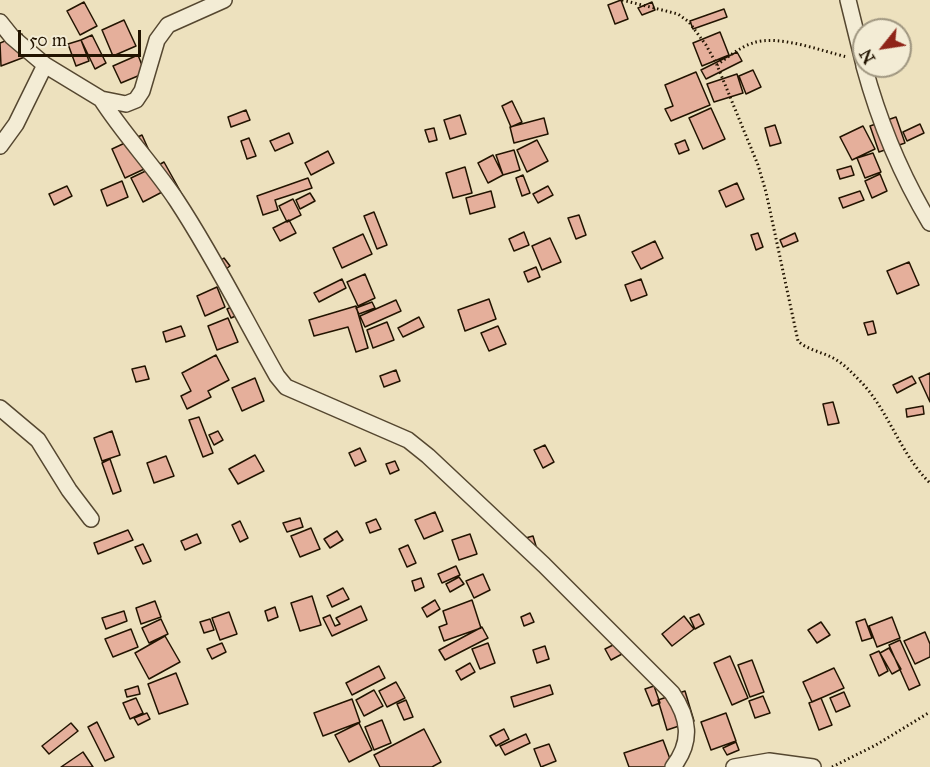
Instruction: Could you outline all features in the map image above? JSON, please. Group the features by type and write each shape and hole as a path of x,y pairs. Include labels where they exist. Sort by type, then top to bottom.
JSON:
{"street":[{"path":"0,22 12,37 45,65 101,99 126,104 135,100 142,91 157,40 168,25 224,0"},
{"path":"848,0 852,18"},
{"path":"0,146 16,124 45,65"},
{"path":"868,78 876,106 904,176 930,223"},
{"path":"101,99 118,125 177,201 277,376 286,387 408,441 428,456 544,565 672,693 681,706 686,723 680,757 673,767"},
{"path":"0,408 38,440 69,490 91,519"},
{"path":"734,767 768,761 813,767"}],"path":[{"path":"622,0 678,14 694,27 717,65 758,165 766,192 798,341 834,358 865,386 884,412 914,466 930,483"},
{"path":"717,65 744,46 762,41 789,43 852,61"},
{"path":"832,767 876,745 930,712"}],"building":[{"path":"621,0 628,19 615,24 608,5"},
{"path":"84,2 97,26 80,35 67,11"},
{"path":"652,2 655,10 642,15 638,8"},
{"path":"724,9 727,17 693,29 690,21"},
{"path":"124,20 136,46 113,56 102,30"},
{"path":"720,32 729,55 702,66 693,43"},
{"path":"22,34 30,55 1,66 0,43"},
{"path":"92,35 106,63 95,69 81,40"},
{"path":"81,40 89,61 76,66 68,44"},
{"path":"737,52 742,61 706,79 701,70"},
{"path":"138,55 145,73 121,83 113,66"},
{"path":"753,70 761,87 746,94 739,76"},
{"path":"696,72 710,105 671,121 665,109 673,106 665,85"},
{"path":"737,74 743,93 714,102 707,84"},
{"path":"512,101 522,122 511,127 502,106"},
{"path":"711,108 725,139 703,149 689,118"},
{"path":"246,110 250,120 231,127 228,117"},
{"path":"460,115 466,134 450,139 444,120"},
{"path":"896,117 905,143 879,152 870,126"},
{"path":"544,118 548,134 514,143 510,127"},
{"path":"920,124 924,133 907,141 903,132"},
{"path":"775,125 781,143 770,146 765,128"},
{"path":"863,126 875,149 852,160 840,137"},
{"path":"434,128 437,140 429,142 425,130"},
{"path":"289,133 293,143 275,151 270,141"},
{"path":"142,135 155,164 125,178 112,149"},
{"path":"249,138 256,156 247,159 241,141"},
{"path":"537,140 548,161 527,172 517,150"},
{"path":"685,140 689,150 679,154 675,144"},
{"path":"514,150 520,170 503,175 496,155"},
{"path":"328,151 334,163 311,175 305,163"},
{"path":"873,153 881,172 865,178 857,158"},
{"path":"493,155 503,175 488,183 478,163"},
{"path":"164,162 188,205 155,167"},
{"path":"851,166 854,175 840,179 837,170"},
{"path":"154,167 166,190 143,202 131,178"},
{"path":"465,167 472,193 453,198 446,173"},
{"path":"880,174 887,191 872,198 865,181"},
{"path":"523,175 530,193 522,196 516,178"},
{"path":"308,178 312,188 275,200 278,210 263,215 257,196"},
{"path":"122,181 128,197 107,206 101,190"},
{"path":"737,183 744,199 726,207 719,191"},
{"path":"67,186 72,196 54,205 49,194"},
{"path":"548,186 553,195 538,203 533,194"},
{"path":"491,191 495,207 470,214 466,198"},
{"path":"860,191 864,200 843,208 839,198"},
{"path":"310,193 315,201 300,209 296,200"},
{"path":"293,199 301,215 287,222 279,206"},
{"path":"374,212 387,245 377,249 364,216"},
{"path":"579,215 586,235 576,239 568,218"},
{"path":"289,220 296,233 280,241 273,228"},
{"path":"524,232 529,245 514,251 509,239"},
{"path":"758,233 763,247 756,250 751,235"},
{"path":"795,233 798,241 783,247 780,240"},
{"path":"363,234 372,254 342,268 333,248"},
{"path":"550,238 561,262 542,270 532,246"},
{"path":"655,241 663,258 641,269 632,252"},
{"path":"224,258 230,266 219,274 213,266"},
{"path":"909,262 919,285 897,294 887,271"},
{"path":"536,267 540,277 528,282 524,272"},
{"path":"365,274 375,298 358,306 347,282"},
{"path":"342,279 346,288 319,302 314,293"},
{"path":"641,279 647,295 631,301 625,285"},
{"path":"217,287 225,307 205,316 197,296"},
{"path":"489,299 496,319 465,331 458,310"},
{"path":"396,300 401,311 365,327 360,316"},
{"path":"243,302 247,311 231,318 227,309"},
{"path":"372,302 375,308 359,314 356,308"},
{"path":"356,306 368,348 356,352 348,327 314,336 309,320"},
{"path":"419,317 424,327 403,337 398,328"},
{"path":"228,318 238,342 217,350 208,326"},
{"path":"873,321 876,333 868,335 864,323"},
{"path":"387,322 394,340 373,348 367,330"},
{"path":"181,326 185,336 166,342 163,332"},
{"path":"498,326 506,344 489,351 481,333"},
{"path":"216,355 229,380 208,391 211,397 187,409 181,396 191,391 182,373"},
{"path":"145,366 149,379 136,382 132,369"},
{"path":"396,370 400,381 384,387 380,376"},
{"path":"930,373 930,402 919,378"},
{"path":"912,376 916,383 897,393 893,385"},
{"path":"255,378 264,401 242,411 232,388"},
{"path":"833,402 839,423 828,425 823,404"},
{"path":"923,406 924,414 907,417 906,409"},
{"path":"199,417 213,453 203,457 189,420"},
{"path":"112,431 120,455 102,461 94,438"},
{"path":"218,431 223,440 214,445 209,435"},
{"path":"545,445 554,462 543,468 534,450"},
{"path":"360,448 366,461 355,466 349,453"},
{"path":"255,455 264,471 238,484 229,469"},
{"path":"166,456 174,476 154,483 147,463"},
{"path":"110,459 121,491 113,494 102,463"},
{"path":"395,461 399,470 390,474 386,464"},
{"path":"435,512 443,531 424,539 415,520"},
{"path":"300,518 303,527 287,532 283,523"},
{"path":"376,519 381,529 370,533 366,523"},
{"path":"240,521 248,538 240,542 232,525"},
{"path":"311,528 320,549 300,557 291,536"},
{"path":"128,530 133,540 98,554 94,543"},
{"path":"337,531 343,540 330,548 324,539"},
{"path":"197,534 201,543 185,550 181,541"},
{"path":"470,534 477,554 459,560 452,540"},
{"path":"533,536 536,546 525,549 522,539"},
{"path":"143,544 151,561 143,564 135,547"},
{"path":"408,545 416,563 407,567 399,549"},
{"path":"456,566 460,575 442,583 438,574"},
{"path":"483,574 490,590 474,598 466,581"},
{"path":"459,577 464,584 450,592 446,584"},
{"path":"421,578 424,587 415,591 412,581"},
{"path":"343,588 349,599 332,607 327,596"},
{"path":"312,596 321,625 300,631 291,603"},
{"path":"435,600 440,609 427,617 422,608"},
{"path":"472,600 481,628 444,641 439,627 447,624 443,611"},
{"path":"155,601 161,617 141,624 136,608"},
{"path":"361,606 367,620 332,636 323,618 330,615 335,626 340,624 336,618"},
{"path":"275,607 278,617 268,621 265,611"},
{"path":"124,611 127,621 106,629 102,618"},
{"path":"229,612 237,634 220,640 212,618"},
{"path":"530,613 534,622 524,626 521,617"},
{"path":"699,614 704,624 695,629 690,618"},
{"path":"684,616 694,629 672,646 662,634"},
{"path":"892,617 900,638 877,647 869,626"},
{"path":"161,619 168,634 149,643 142,628"},
{"path":"210,619 214,630 204,633 200,622"},
{"path":"865,619 872,638 862,641 856,622"},
{"path":"821,622 830,635 817,643 808,630"},
{"path":"482,627 488,638 445,660 439,650"},
{"path":"131,629 138,647 113,657 105,639"},
{"path":"925,632 930,644 930,657 915,664 904,641"},
{"path":"165,636 180,662 149,679 135,653"},
{"path":"900,640 920,685 909,690 889,645"},
{"path":"222,643 226,652 212,659 207,649"},
{"path":"488,643 495,663 480,669 472,649"},
{"path":"617,643 622,654 611,660 605,649"},
{"path":"545,646 549,659 537,663 533,650"},
{"path":"889,648 901,669 892,674 880,653"},
{"path":"879,651 888,671 879,676 870,655"},
{"path":"730,656 748,698 732,705 714,663"},
{"path":"752,660 764,692 750,697 738,665"},
{"path":"470,663 475,672 461,680 456,671"},
{"path":"379,666 385,678 352,695 346,683"},
{"path":"834,668 844,688 812,702 803,682"},
{"path":"176,673 188,704 159,714 148,684"},
{"path":"396,682 405,698 387,707 379,691"},
{"path":"550,685 553,694 514,707 511,697"},
{"path":"138,686 140,694 127,697 125,690"},
{"path":"654,686 660,703 652,706 645,689"},
{"path":"374,690 383,706 364,716 356,700"},
{"path":"685,691 694,721 667,730 658,700"},
{"path":"844,692 850,706 836,712 830,698"},
{"path":"763,696 770,713 755,718 749,701"},
{"path":"136,698 143,713 130,719 123,703"},
{"path":"821,698 832,725 819,730 809,703"},
{"path":"352,699 360,722 323,736 314,713"},
{"path":"406,700 413,717 404,720 397,704"},
{"path":"147,713 150,719 138,725 134,718"},
{"path":"726,713 736,741 711,750 701,722"},
{"path":"382,720 391,743 374,750 365,727"},
{"path":"97,722 114,757 105,761 88,727"},
{"path":"71,723 78,731 49,754 42,746"},
{"path":"359,723 372,750 349,762 335,735"},
{"path":"424,729 441,762 432,767 380,767 374,755"},
{"path":"504,729 509,739 496,746 490,736"},
{"path":"526,734 530,743 505,755 500,746"},
{"path":"663,740 673,767 629,767 624,753"},
{"path":"736,742 739,750 727,755 723,748"},
{"path":"549,744 556,761 541,767 534,749"},
{"path":"83,752 93,767 61,767"}]}
